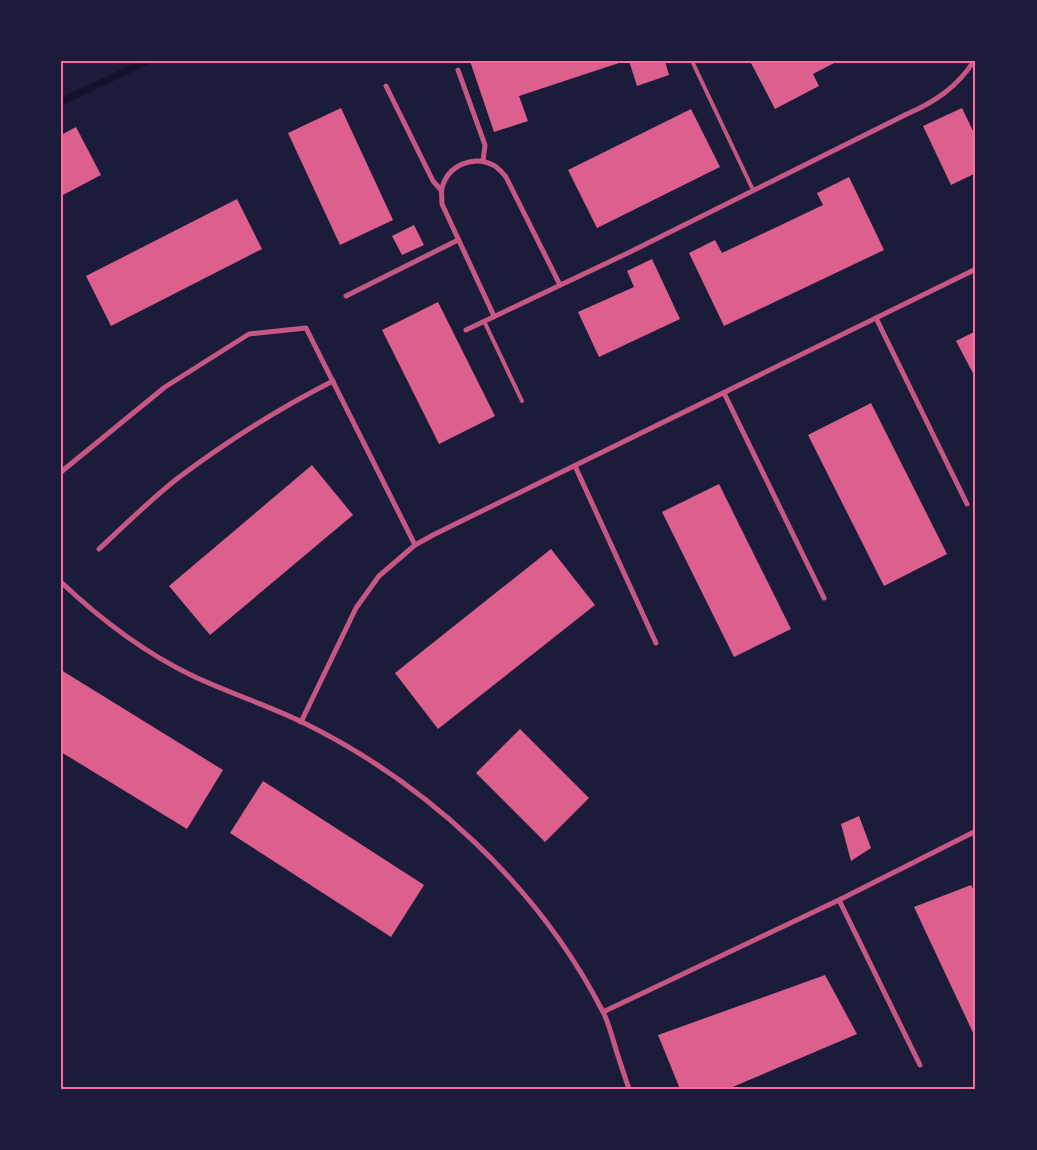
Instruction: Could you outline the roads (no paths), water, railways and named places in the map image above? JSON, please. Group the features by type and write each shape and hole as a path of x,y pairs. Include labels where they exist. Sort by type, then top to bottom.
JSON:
{"street":[{"path":"466,330 925,106 946,94 966,74 974,61"},
{"path":"458,70 485,145 483,161"},
{"path":"386,86 433,181 441,190"},
{"path":"494,316 442,204 441,190 446,177 456,166 470,161 483,161 496,167 506,177 560,285"},
{"path":"346,296 458,240"},
{"path":"302,722 356,608 379,576 415,545 976,269"},
{"path":"876,318 967,504"},
{"path":"61,472 166,387 249,334 306,328 415,545"},
{"path":"99,549 177,479 238,435 288,404 333,381"},
{"path":"724,393 824,598"},
{"path":"575,466 656,643"},
{"path":"61,582 87,606 136,643 192,675 302,722 346,745 396,778 444,815 488,856 529,901 566,949 603,1012 629,1089"},
{"path":"603,1012 839,900 976,831"},
{"path":"839,900 920,1065"}],"lane":[{"path":"692,61 753,190"},
{"path":"484,321 522,401"}],"waterway":[{"path":"61,102 147,61"}]}
